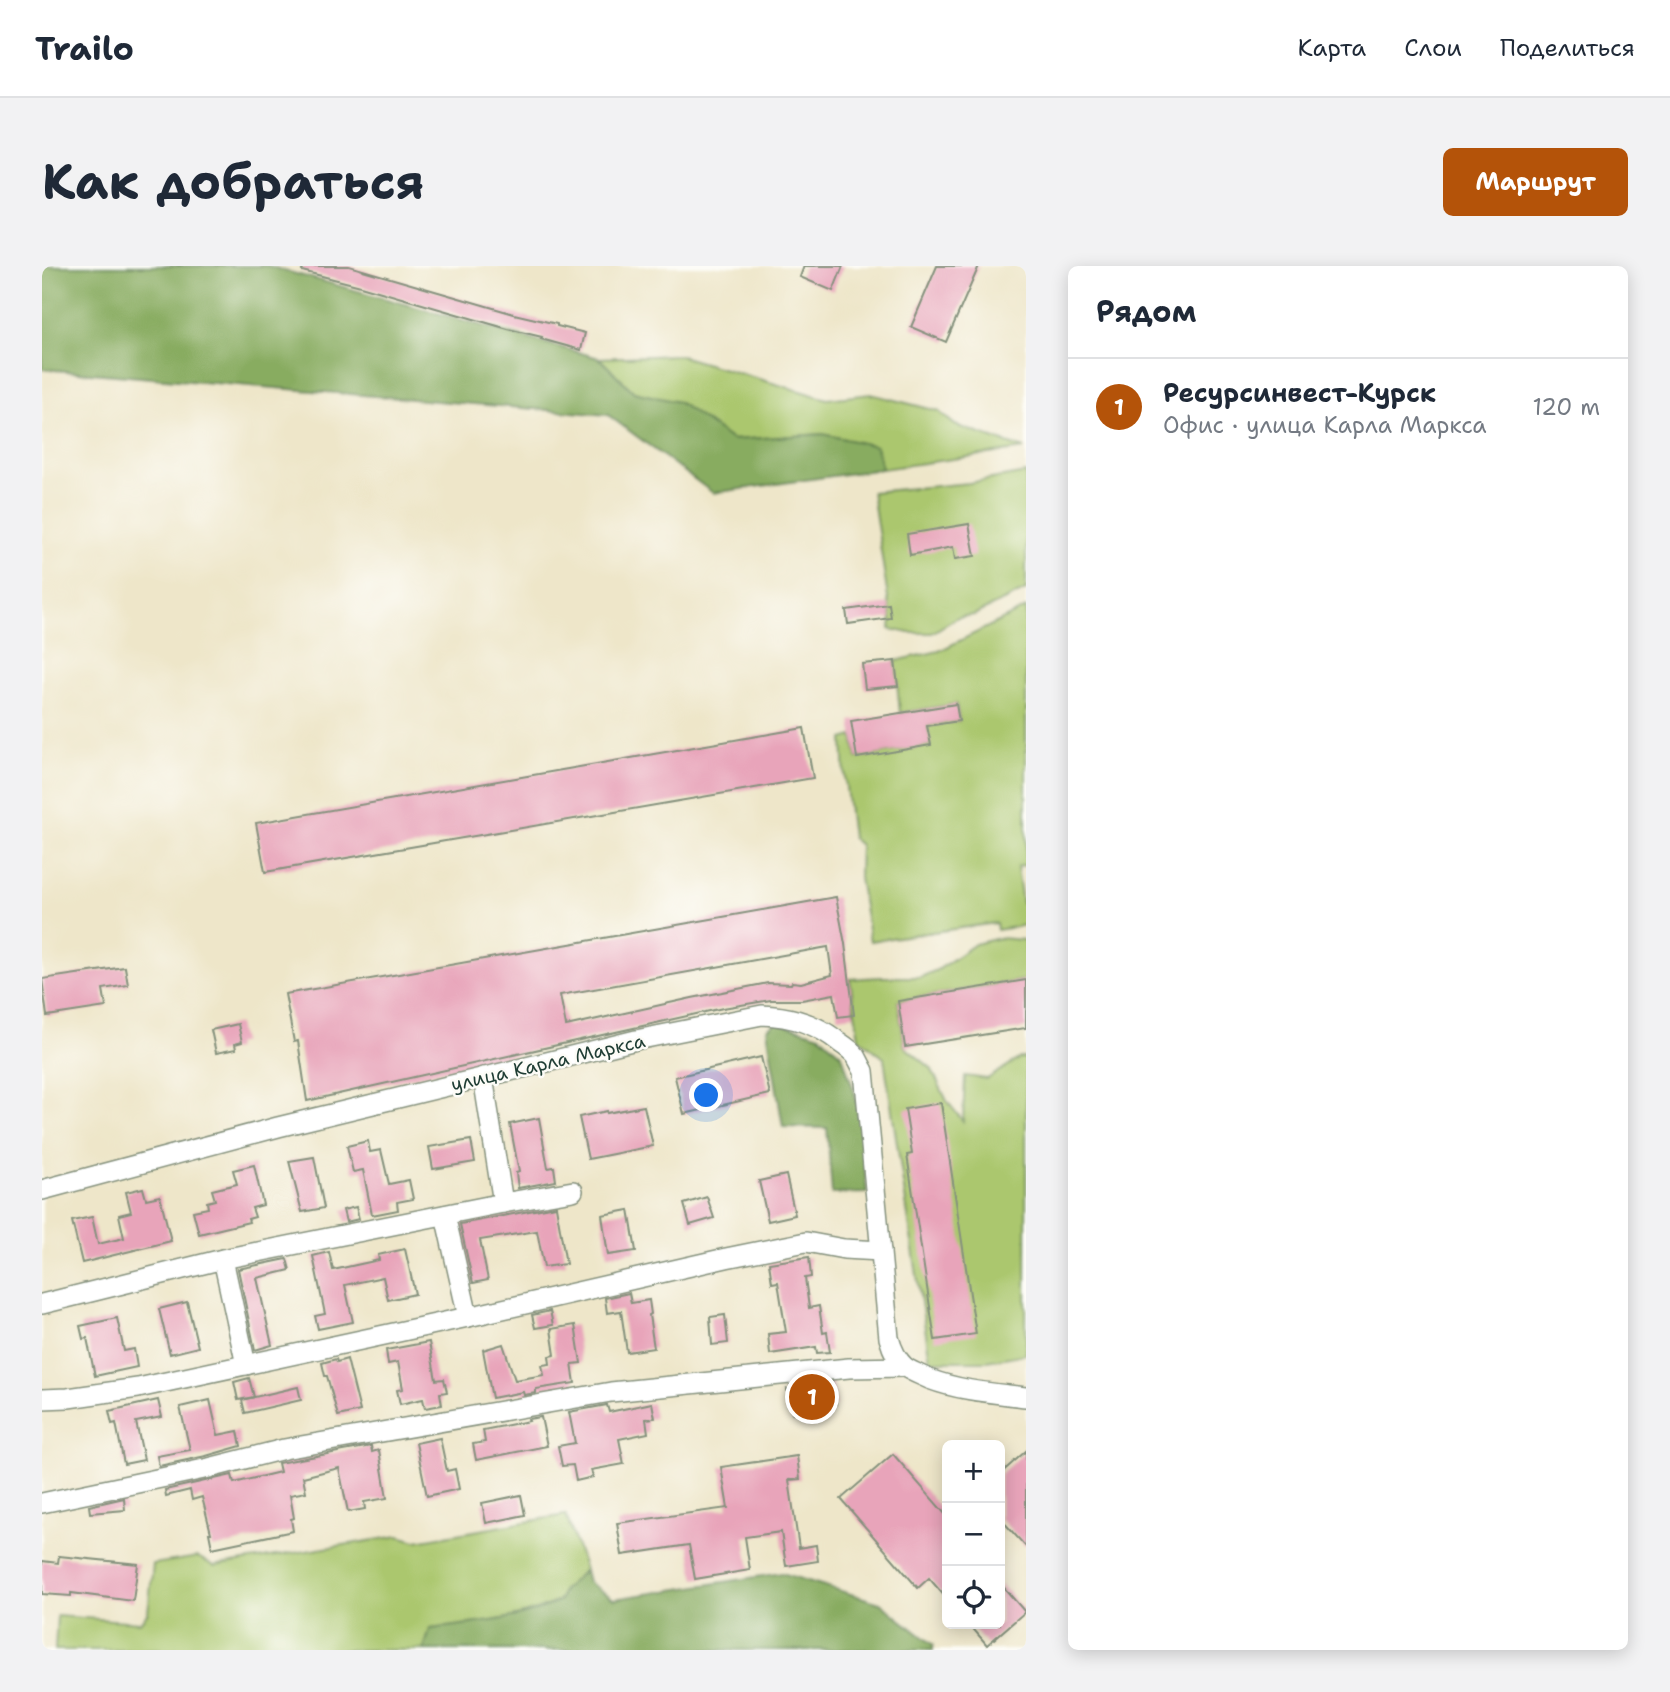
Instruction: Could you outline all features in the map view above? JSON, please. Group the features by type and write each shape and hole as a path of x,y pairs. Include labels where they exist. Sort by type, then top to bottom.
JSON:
{"street":[{"name":"улица Карла Маркса","path":"42,1190 278,1127 636,1040 762,1015 797,1018 835,1038 855,1054 864,1071 889,1338 894,1354 905,1367"},
{"path":"483,1077 503,1203"},
{"path":"42,1304 223,1259 573,1191"},
{"path":"445,1215 468,1317"},
{"path":"42,1399 138,1388 806,1242 845,1249 881,1251"},
{"path":"223,1259 246,1365"},
{"path":"42,1503 209,1468 284,1449 611,1392 867,1367 905,1367 949,1386 1026,1397"}],"green space":[{"path":"42,266 268,266 599,358 634,392 678,402 732,440 823,434 876,446 882,469 713,493 608,415 42,369"},
{"path":"677,355 827,399 871,394 938,411 955,425 1024,449 882,469 876,446 823,434 732,440 678,402 634,393 599,358"},
{"path":"1026,473 1026,590 974,615 958,617 932,633 909,633 890,629 891,618 872,492 969,483"},
{"path":"1026,608 1026,865 1017,867 1022,903 1026,903 1026,925 997,930 996,923 870,941 859,878 860,845 852,838 843,739 853,736 857,758 930,745 927,726 959,721 956,704 900,713 895,661 939,651"},
{"path":"999,938 1024,940 1026,943 1026,980 898,1001 905,1047 931,1068 947,1101 963,1121 965,1076 987,1079 1020,1058 1026,1058 1026,1354 987,1361 930,1361 884,1058 859,1038 850,979 921,977 939,969 975,944"},
{"path":"776,1022 820,1035 842,1055 855,1094 867,1193 832,1194 827,1128 783,1127 767,1029"},
{"path":"566,1515 585,1570 563,1590 560,1600 514,1617 430,1629 424,1650 55,1650 57,1616 140,1622 148,1612 153,1564 198,1557 214,1566 399,1536 416,1541"},
{"path":"585,1570 588,1582 614,1599 782,1573 880,1603 933,1645 933,1650 424,1650 430,1629 496,1620 545,1607 560,1600 563,1590"}],"building":[{"path":"303,266 349,266 557,324 585,333 581,350 302,271"},
{"path":"804,266 843,266 833,291 800,277"},
{"path":"937,266 979,266 946,342 911,327"},
{"path":"969,524 975,556 955,559 953,547 910,555 907,534"},
{"path":"889,604 891,618 848,624 846,610"},
{"path":"895,661 898,686 865,689 862,664"},
{"path":"956,704 959,721 927,726 931,745 857,758 851,721"},
{"path":"804,728 813,778 265,872 256,823"},
{"path":"836,897 854,1015 838,1017 834,994 802,1000 771,1000 723,1008 307,1101 298,1041 294,1042 285,994","holes":["828,947 832,975 801,983 768,983 566,1026 560,995"]},
{"path":"125,967 128,985 103,989 106,1007 47,1016 42,979"},
{"path":"1026,980 1026,1028 905,1047 898,1001"},
{"path":"238,1024 242,1042 235,1044 236,1049 216,1053 211,1030"},
{"path":"761,1057 770,1094 684,1114 675,1077"},
{"path":"941,1103 976,1334 935,1340 907,1155 912,1154 905,1109"},
{"path":"644,1106 653,1146 588,1159 579,1117"},
{"path":"539,1118 548,1168 554,1167 556,1181 518,1188 516,1173 519,1172 510,1124"},
{"path":"471,1140 475,1162 433,1169 429,1147"},
{"path":"368,1141 370,1152 381,1150 389,1184 409,1180 413,1199 397,1202 398,1210 372,1215 363,1170 353,1172 347,1146"},
{"path":"314,1157 324,1208 302,1212 289,1161"},
{"path":"254,1165 263,1205 252,1208 255,1217 248,1219 249,1222 199,1234 193,1211 208,1208 207,1202 215,1200 212,1190 237,1184 233,1170"},
{"path":"786,1175 795,1215 768,1221 759,1181"},
{"path":"143,1188 146,1199 160,1196 171,1241 82,1263 72,1221 92,1217 98,1244 124,1238 119,1215 131,1212 126,1192"},
{"path":"707,1197 714,1218 690,1225 684,1204"},
{"path":"556,1206 566,1264 544,1267 537,1231 480,1240 488,1280 473,1283 460,1224"},
{"path":"356,1207 359,1219 346,1222 343,1210"},
{"path":"629,1210 636,1251 608,1255 602,1215"},
{"path":"405,1249 415,1294 388,1300 383,1277 345,1285 353,1322 318,1329 315,1316 325,1314 313,1256 329,1252 333,1270 379,1260 378,1255"},
{"path":"809,1257 811,1277 805,1278 809,1308 819,1306 823,1333 827,1332 830,1352 817,1353 816,1347 770,1354 768,1334 786,1332 778,1282 772,1283 769,1263"},
{"path":"287,1259 290,1270 257,1278 272,1345 255,1350 238,1269"},
{"path":"629,1293 631,1303 649,1300 654,1348 627,1352 621,1311 607,1313 605,1298"},
{"path":"187,1302 198,1347 170,1354 159,1309"},
{"path":"550,1311 553,1325 535,1328 532,1315"},
{"path":"725,1315 728,1343 712,1345 710,1317"},
{"path":"117,1318 124,1351 134,1349 137,1367 95,1376 87,1338 83,1339 80,1326"},
{"path":"575,1325 581,1363 572,1364 575,1383 536,1389 536,1393 524,1395 523,1392 492,1398 483,1350 503,1344 515,1380 544,1375 542,1365 550,1364 549,1356 555,1355 551,1329"},
{"path":"429,1342 436,1380 444,1379 447,1392 440,1393 442,1405 425,1408 423,1399 400,1404 397,1390 403,1389 398,1362 388,1364 386,1350"},
{"path":"336,1359 337,1362 347,1359 360,1411 338,1416 322,1363"},
{"path":"249,1378 254,1397 238,1400 234,1382"},
{"path":"832,1382 836,1405 792,1413 787,1389"},
{"path":"298,1387 301,1400 245,1413 242,1400"},
{"path":"158,1400 162,1417 136,1422 144,1460 124,1464 116,1423 112,1424 109,1411"},
{"path":"210,1400 218,1435 238,1431 241,1446 159,1466 157,1456 190,1450 180,1407"},
{"path":"652,1403 655,1418 646,1419 648,1433 619,1439 624,1464 591,1470 593,1477 576,1481 573,1465 562,1466 558,1446 575,1443 569,1412 607,1405 609,1412"},
{"path":"541,1417 547,1446 476,1460 473,1444 485,1442 483,1430"},
{"path":"440,1438 447,1471 455,1469 459,1489 427,1496 416,1443"},
{"path":"371,1446 372,1452 379,1450 387,1498 364,1502 365,1509 348,1512 339,1468 303,1477 306,1492 290,1495 293,1531 212,1548 202,1497 192,1500 190,1490 166,1496 165,1490 232,1475 234,1483 280,1472 278,1463"},
{"path":"1026,1451 1026,1547 1005,1524 1005,1470"},
{"path":"893,1454 942,1510 942,1593 929,1578 918,1588 841,1499"},
{"path":"797,1456 800,1479 789,1480 799,1548 816,1545 818,1561 786,1566 781,1532 745,1537 750,1570 695,1579 689,1545 622,1555 617,1523 728,1508 721,1467"},
{"path":"521,1495 525,1515 486,1523 482,1503"},
{"path":"124,1498 125,1510 90,1513 89,1506"},
{"path":"59,1556 138,1564 133,1601 71,1593 71,1596 42,1594 42,1561 58,1563"},
{"path":"1005,1589 1025,1612 987,1645 973,1629 1005,1629"}],"place":[{"name":"Ресурсинвест-Курск","path":"812,1397"}]}
